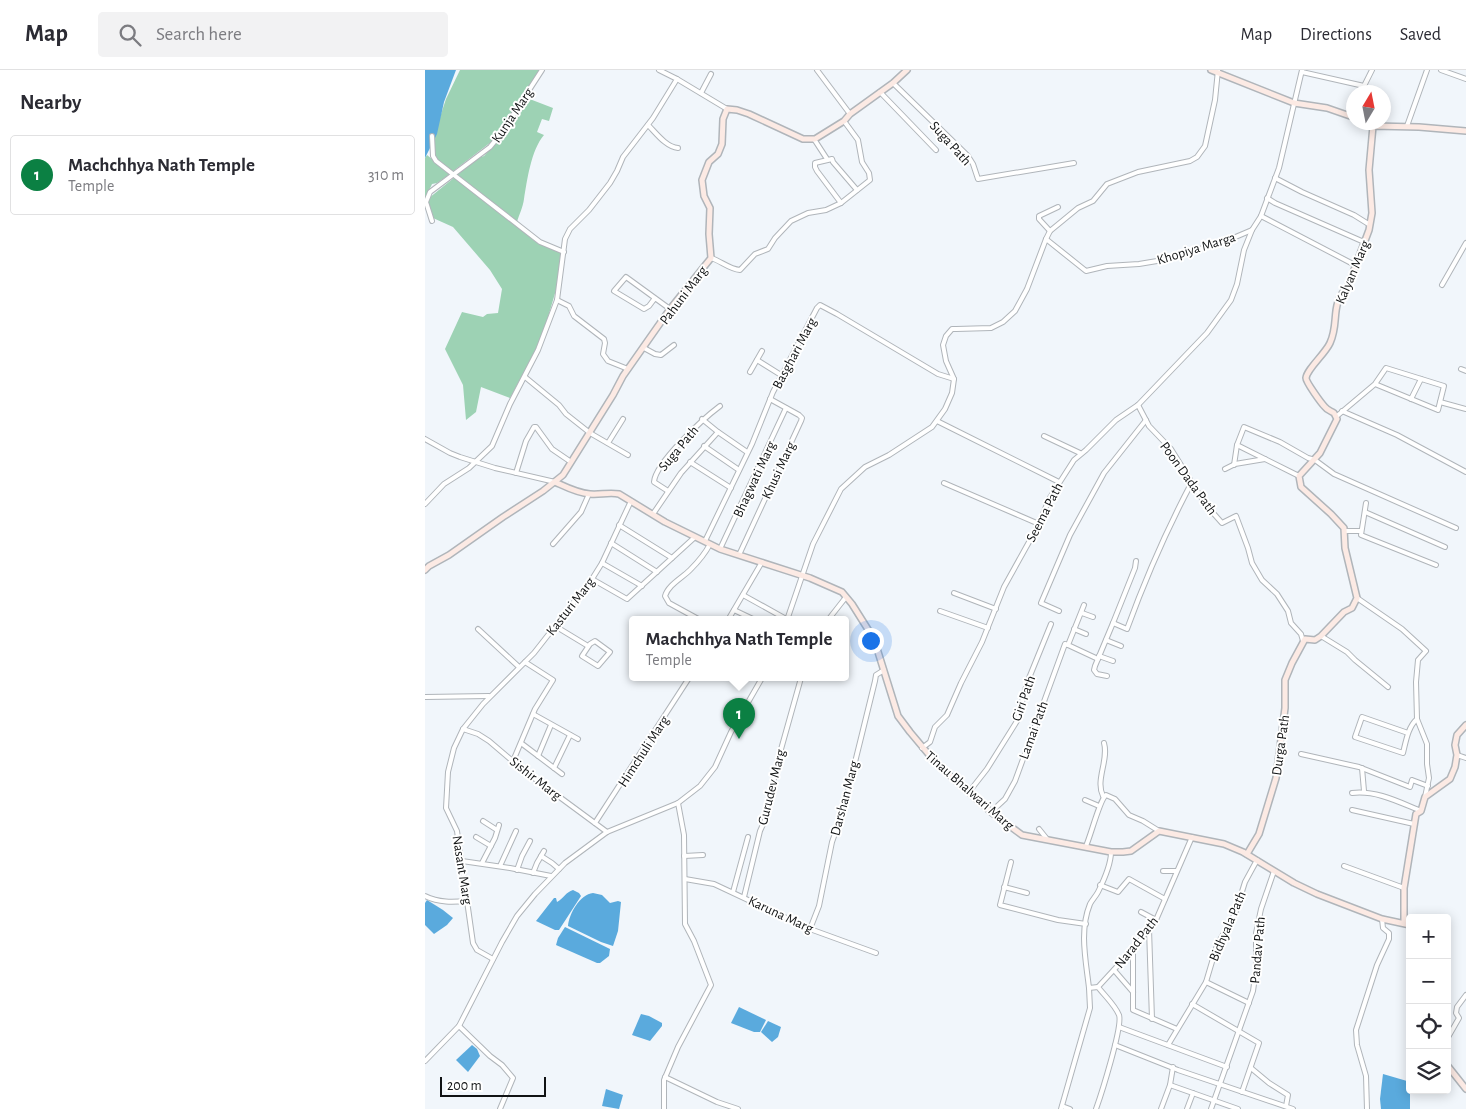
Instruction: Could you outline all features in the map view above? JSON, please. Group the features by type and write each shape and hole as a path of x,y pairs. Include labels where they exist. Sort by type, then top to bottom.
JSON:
{"street":[{"name":"Kunja Marg","path":"432,222 426,202 430,192 490,147 500,135 542,70"},
{"path":"659,70 727,109 749,114 803,139 814,139 844,121 850,114 893,83 907,70"},
{"path":"817,70 850,114"},
{"path":"1211,70 1218,71 1294,103 1327,108 1346,115"},
{"path":"1364,85 1371,70"},
{"path":"1407,126 1427,70"},
{"path":"1441,70 1466,80"},
{"path":"788,616 802,575 822,526 844,485 865,467 902,447 932,427 937,421 950,397 954,379 943,350 946,336 952,329 956,328 996,327 1015,311 1027,289 1050,231 1078,208 1093,201 1107,184 1138,172 1190,161 1197,157 1205,146 1215,100 1218,71"},
{"path":"1302,71 1360,85"},
{"name":"Khopiya Marga","path":"1045,240 1087,271 1090,271 1107,266 1163,260 1227,241 1252,230 1261,216 1275,178 1302,71"},
{"path":"701,93 711,74"},
{"path":"425,504 444,484 469,468 492,446 510,404 538,350 557,300 565,239 570,229 598,199 617,171 623,157 659,110 677,79"},
{"name":"Suga Path","path":"893,83 968,156 978,179 1074,163"},
{"path":"880,92 935,150"},
{"name":"Pahuni Marg","path":"425,570 543,491 563,474 628,369 711,258 709,234 710,208 704,196 702,180 709,162 718,154 722,144 723,119 727,109"},
{"path":"711,258 731,268 740,270 755,254 768,249 775,238 791,221 808,213 826,210 841,203 870,180 870,176 862,162 858,140 844,121"},
{"path":"648,125 668,144 678,148"},
{"path":"1391,126 1466,131"},
{"name":"Kalyan Marg","path":"1337,416 1325,408 1307,382 1306,376 1309,370 1325,354 1331,342 1335,326 1336,303 1341,293 1348,286 1373,214 1369,170 1373,130"},
{"path":"433,136 433,156 454,175 540,242 564,252"},
{"path":"814,139 827,159"},
{"path":"841,203 815,167 815,162 832,159 857,190"},
{"path":"1275,178 1354,215 1370,225"},
{"path":"1267,198 1364,242"},
{"path":"1050,231 1039,219 1039,216 1058,207"},
{"path":"1261,216 1355,264"},
{"name":"Seema Path","path":"922,748 930,742 935,727 947,715 988,628 1004,586 1039,524 1049,499 1059,482 1080,453 1116,420 1138,404 1207,333 1231,300 1237,284 1244,250 1252,230"},
{"path":"1442,285 1466,243"},
{"path":"655,298 644,309 614,291 626,277 671,309"},
{"path":"557,300 569,306 575,316 604,339 603,354 605,358 628,369"},
{"name":"Basghari Marg","path":"693,616 669,603 665,596 670,588 706,553 708,543 731,488 781,375 820,305 938,374 954,379"},
{"path":"644,348 661,356 674,345"},
{"path":"750,372 762,351"},
{"path":"757,360 781,375"},
{"path":"1299,476 1315,460 1325,444 1337,416 1367,388 1375,384 1386,368 1444,386 1438,410 1375,384"},
{"path":"1461,369 1466,371"},
{"path":"525,377 559,405 563,412 590,433 628,455"},
{"path":"1411,399 1421,379"},
{"name":"Khusi Marg","path":"739,555 802,418 770,399"},
{"path":"1440,402 1466,410"},
{"name":"Poon Dada Path","path":"1138,404 1149,426 1171,449 1206,505 1222,523 1236,516 1252,563 1262,580 1277,594 1288,611 1291,623 1301,634 1303,641"},
{"name":"Suga Path","path":"668,491 653,480 665,461 703,419 720,406"},
{"name":"Bhagwati Marg","path":"721,549 786,408"},
{"path":"1342,411 1397,435 1466,472"},
{"path":"608,443 623,419"},
{"path":"703,419 747,452"},
{"path":"1059,611 1041,603 1070,535 1104,473 1146,420"},
{"path":"937,421 1059,482"},
{"path":"516,473 529,433 534,426 552,449 571,462"},
{"path":"1234,465 1237,445 1244,426 1315,460 1334,474 1456,528"},
{"path":"653,514 690,462 718,432"},
{"path":"1044,436 1080,453"},
{"name":"Tinau Bhalwari Marg","path":"425,439 450,453 476,462 555,482 572,490 589,494 612,493 622,496 695,537 721,549 802,575 841,592 874,639 898,716 935,763 991,812 1022,835 1111,852 1131,850 1159,831"},
{"path":"1237,445 1299,476"},
{"path":"704,446 739,470"},
{"path":"1225,469 1234,465 1265,459"},
{"path":"690,462 731,488"},
{"path":"1299,476 1301,487 1331,514 1345,531 1345,548 1357,598 1352,608 1344,612 1321,636 1315,640 1305,639 1303,641"},
{"path":"1113,623 1127,629 1142,586 1165,534 1192,482"},
{"path":"944,483 1039,524"},
{"path":"553,544 581,512 589,494"},
{"name":"Kasturi Marg","path":"489,696 525,662 591,579 602,563 631,501"},
{"path":"1366,503 1361,534 1436,565"},
{"path":"1365,512 1445,547"},
{"path":"619,525 672,558"},
{"path":"1345,531 1361,531"},
{"path":"591,579 627,599 695,537"},
{"path":"611,542 657,572"},
{"path":"1107,676 1097,674 1094,670 1135,568 1136,561"},
{"path":"730,616 762,562"},
{"path":"602,563 642,586"},
{"path":"954,593 996,609"},
{"path":"743,595 780,616"},
{"path":"831,616 846,597"},
{"path":"1103,796 1109,795 1113,797 1129,815 1159,831 1224,844 1247,854 1294,883 1317,894 1382,919 1404,923 1404,888 1414,824 1416,814 1421,811 1429,778 1427,744 1417,719 1416,682 1418,660 1426,651 1402,629 1357,598"},
{"name":"Lamai Path","path":"991,812 1005,799 1015,781 1065,644 1067,645 1084,605"},
{"path":"734,610 747,616"},
{"path":"940,611 988,628"},
{"path":"1082,613 1093,617"},
{"name":"Giri Path","path":"969,792 987,769 1017,721 1027,683 1051,624"},
{"path":"555,626 589,646"},
{"path":"1075,628 1086,634"},
{"path":"478,629 519,667"},
{"path":"1321,636 1347,652 1388,688"},
{"path":"1106,640 1121,646"},
{"path":"595,641 609,652 600,665 595,666 582,656 589,646 595,641"},
{"name":"Durga Path","path":"1247,854 1259,834 1276,778 1285,708 1285,680 1303,641"},
{"path":"1067,645 1098,658 1113,661"},
{"path":"513,761 533,714 553,680 525,662"},
{"name":"Darshan Marg","path":"810,929 819,906 832,842 843,811 876,675 884,670"},
{"name":"Himchuli Marg","path":"595,824 687,681"},
{"path":"425,1061 459,1026 517,916 551,876 580,851 607,832 678,803 701,786 715,767 731,732 760,681"},
{"name":"Gurudev Marg","path":"745,897 785,731 800,681"},
{"path":"425,697 489,696"},
{"name":"Nasant Marg","path":"489,696 463,729 449,763 446,808 457,831 474,946 477,950 493,959"},
{"path":"533,714 578,739"},
{"path":"1408,734 1362,717 1355,737 1403,753 1412,723 1417,719"},
{"path":"538,756 551,725"},
{"path":"1425,797 1450,779 1457,755 1455,745 1457,735 1466,725"},
{"name":"Sishir Marg","path":"463,729 478,734 489,741 607,832"},
{"path":"554,768 571,735"},
{"path":"521,743 562,774"},
{"path":"1086,846 1103,796 1100,788 1105,753 1104,743"},
{"path":"1301,754 1362,768 1410,787 1412,780 1428,786"},
{"path":"1457,755 1466,758"},
{"path":"1362,768 1364,791"},
{"path":"1352,792 1364,791 1395,800 1421,811"},
{"path":"1085,800 1099,806"},
{"path":"664,1109 665,1077 678,1047 711,984 685,924 684,835 678,803"},
{"path":"1352,810 1414,824"},
{"path":"482,863 498,827 483,821"},
{"path":"1039,829 1047,839"},
{"path":"500,866 516,831"},
{"path":"476,837 491,846"},
{"path":"733,892 748,837"},
{"name":"Narad Path","path":"1098,987 1133,949 1156,920 1192,837"},
{"path":"517,870 521,856 530,841"},
{"path":"533,874 544,851"},
{"path":"1070,1109 1062,1108 1090,1008 1085,959 1085,924 1090,903 1098,892 1111,861 1111,852"},
{"path":"684,856 703,855"},
{"path":"541,856 559,869"},
{"name":"Bidhyala Path","path":"1168,1045 1206,982 1217,945 1235,914 1245,882 1257,860"},
{"path":"462,861 551,876"},
{"path":"1011,862 999,902 1002,906 1066,922 1085,924"},
{"path":"1344,866 1404,888"},
{"path":"1163,870 1177,871"},
{"name":"Pandav Path","path":"1211,1109 1255,981 1256,933 1261,909 1275,871"},
{"path":"1100,885 1118,892 1129,879 1165,900"},
{"name":"Karuna Marg","path":"685,880 705,882 733,892 810,929 876,953"},
{"path":"1005,887 1027,893"},
{"path":"425,896 435,901 468,901"},
{"path":"1141,912 1156,920"},
{"path":"1367,1109 1365,1076 1355,1038 1375,972 1389,939 1389,933 1383,928 1382,919"},
{"path":"1149,929 1152,1019"},
{"path":"1133,949 1134,1012 1177,1029"},
{"path":"1114,970 1133,992"},
{"path":"1206,982 1249,1002"},
{"path":"1089,988 1098,987 1118,1012 1120,1021 1096,1109"},
{"path":"1451,1033 1459,1018 1456,1013 1457,1007 1466,995"},
{"path":"1192,1004 1259,1043 1242,1092"},
{"path":"459,1026 502,1065 513,1078 500,1109"},
{"path":"1119,1027 1227,1067"},
{"path":"1115,1045 1173,1068 1293,1109"},
{"path":"1161,1109 1170,1086 1173,1068"},
{"path":"1251,1068 1269,1083 1288,1095 1286,1106"},
{"path":"1451,1070 1466,1089"},
{"path":"665,1077 710,1099 738,1109"},
{"path":"1170,1086 1208,1097 1238,1109"},
{"path":"1187,1109 1193,1093"}],"green space":[{"path":"460,70 541,70 495,139 452,172 435,158 433,138 446,99"},
{"path":"527,98 553,108 549,121 542,119 537,132 544,135 533,157 517,222 457,175 478,158 484,156 499,139"},
{"path":"427,155 450,174 437,183 432,184 425,199 425,158"},
{"path":"455,177 536,242 563,254 556,290 541,341 510,398 481,387 476,412 466,420 463,385 445,349 462,312 483,317 487,314 498,313 502,289 490,270 453,227 433,218 428,204 429,198"}],"water":[{"path":"425,70 456,70 444,102 437,134 425,158"},
{"path":"573,890 581,896 559,930 536,921 554,898 556,898 557,902"},
{"path":"588,894 602,895 610,903 621,902 618,931 613,946 568,926 576,905"},
{"path":"427,900 453,918 434,934 425,925 425,903"},
{"path":"565,927 610,949 609,956 600,963 597,963 556,945"},
{"path":"739,1007 766,1020 760,1032 754,1032 731,1023"},
{"path":"641,1014 662,1023 662,1026 650,1041 632,1035"},
{"path":"768,1021 781,1027 778,1037 772,1042 761,1032"},
{"path":"472,1045 477,1049 480,1056 468,1072 456,1060"},
{"path":"1383,1074 1406,1081 1406,1094 1410,1094 1410,1109 1381,1109 1380,1099"},
{"path":"606,1089 623,1095 619,1109 602,1106"}],"place":[{"name":"Machchhya Nath Temple","path":"739,739"}]}
